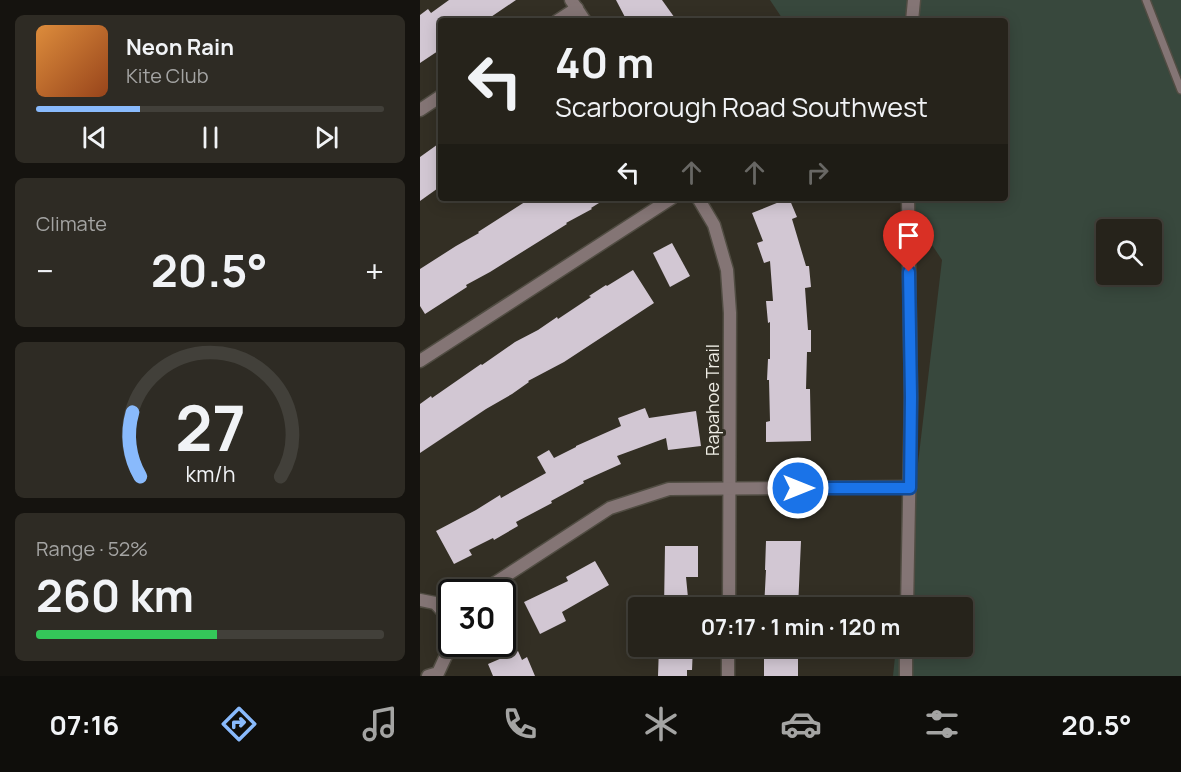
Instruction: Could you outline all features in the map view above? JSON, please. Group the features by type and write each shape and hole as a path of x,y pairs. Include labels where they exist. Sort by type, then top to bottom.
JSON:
{"street":[{"path":"912,18 914,0"},
{"path":"560,18 574,4 583,18"},
{"path":"420,110 438,98"},
{"path":"420,361 667,201"},
{"name":"Rapahoe Trail","path":"700,201 714,225 727,270 730,312 729,597"},
{"path":"907,597 911,397 908,201"},
{"path":"501,579 610,508 669,489 910,488"},
{"path":"420,600 438,605"},
{"path":"435,675 445,657"},
{"path":"728,657 728,676"},
{"path":"906,657 906,676"}],"lane":[{"path":"1146,0 1181,90"}],"green space":[{"path":"770,0 1181,0 1181,676 893,676 895,657 973,657 973,597 902,597 942,260 903,201 1008,201 1008,18 782,18"}],"building":[{"path":"449,0 516,0 489,18 438,18 438,51 420,63 420,15 428,9 431,13"},
{"path":"616,0 662,0 675,18 625,18"},
{"path":"438,144 438,188 420,201 420,157"},
{"path":"526,201 602,201 466,285 467,287 425,314 420,306 420,269"},
{"path":"782,201 790,201 797,217 792,219 806,266 809,266 811,287 805,288 808,330 811,330 811,352 807,352 806,389 810,389 811,441 766,442 766,422 770,421 769,380 767,380 768,359 770,359 770,322 768,323 766,301 773,301 770,261 764,263 757,243 763,241 752,213"},
{"path":"672,243 690,276 670,287 653,253"},
{"path":"633,270 654,303 564,362 528,381 512,394 420,453 420,404 515,342 557,317 558,319 591,297 589,296"},
{"path":"645,408 649,418 696,411 701,446 668,450 666,438 617,456 621,464 583,481 584,483 551,501 552,503 516,522 518,526 494,540 493,538 469,550 472,555 454,564 436,531 500,495 501,498 546,473 537,457 549,450 554,458 621,426 618,418"},
{"path":"766,541 801,541 798,597 765,597"},
{"path":"665,546 698,546 698,577 686,577 688,597 664,597"},
{"path":"595,561 609,585 562,612 566,621 540,634 524,602 568,581 566,577"},
{"path":"518,651 522,660 527,657 535,676 493,676 488,664 504,657 516,657"},
{"path":"659,657 693,657 692,670 687,670 687,676 658,676"},
{"path":"764,657 798,657 798,676 764,676"}],"route":[{"path":"798,488 910,488 909,272"}]}
